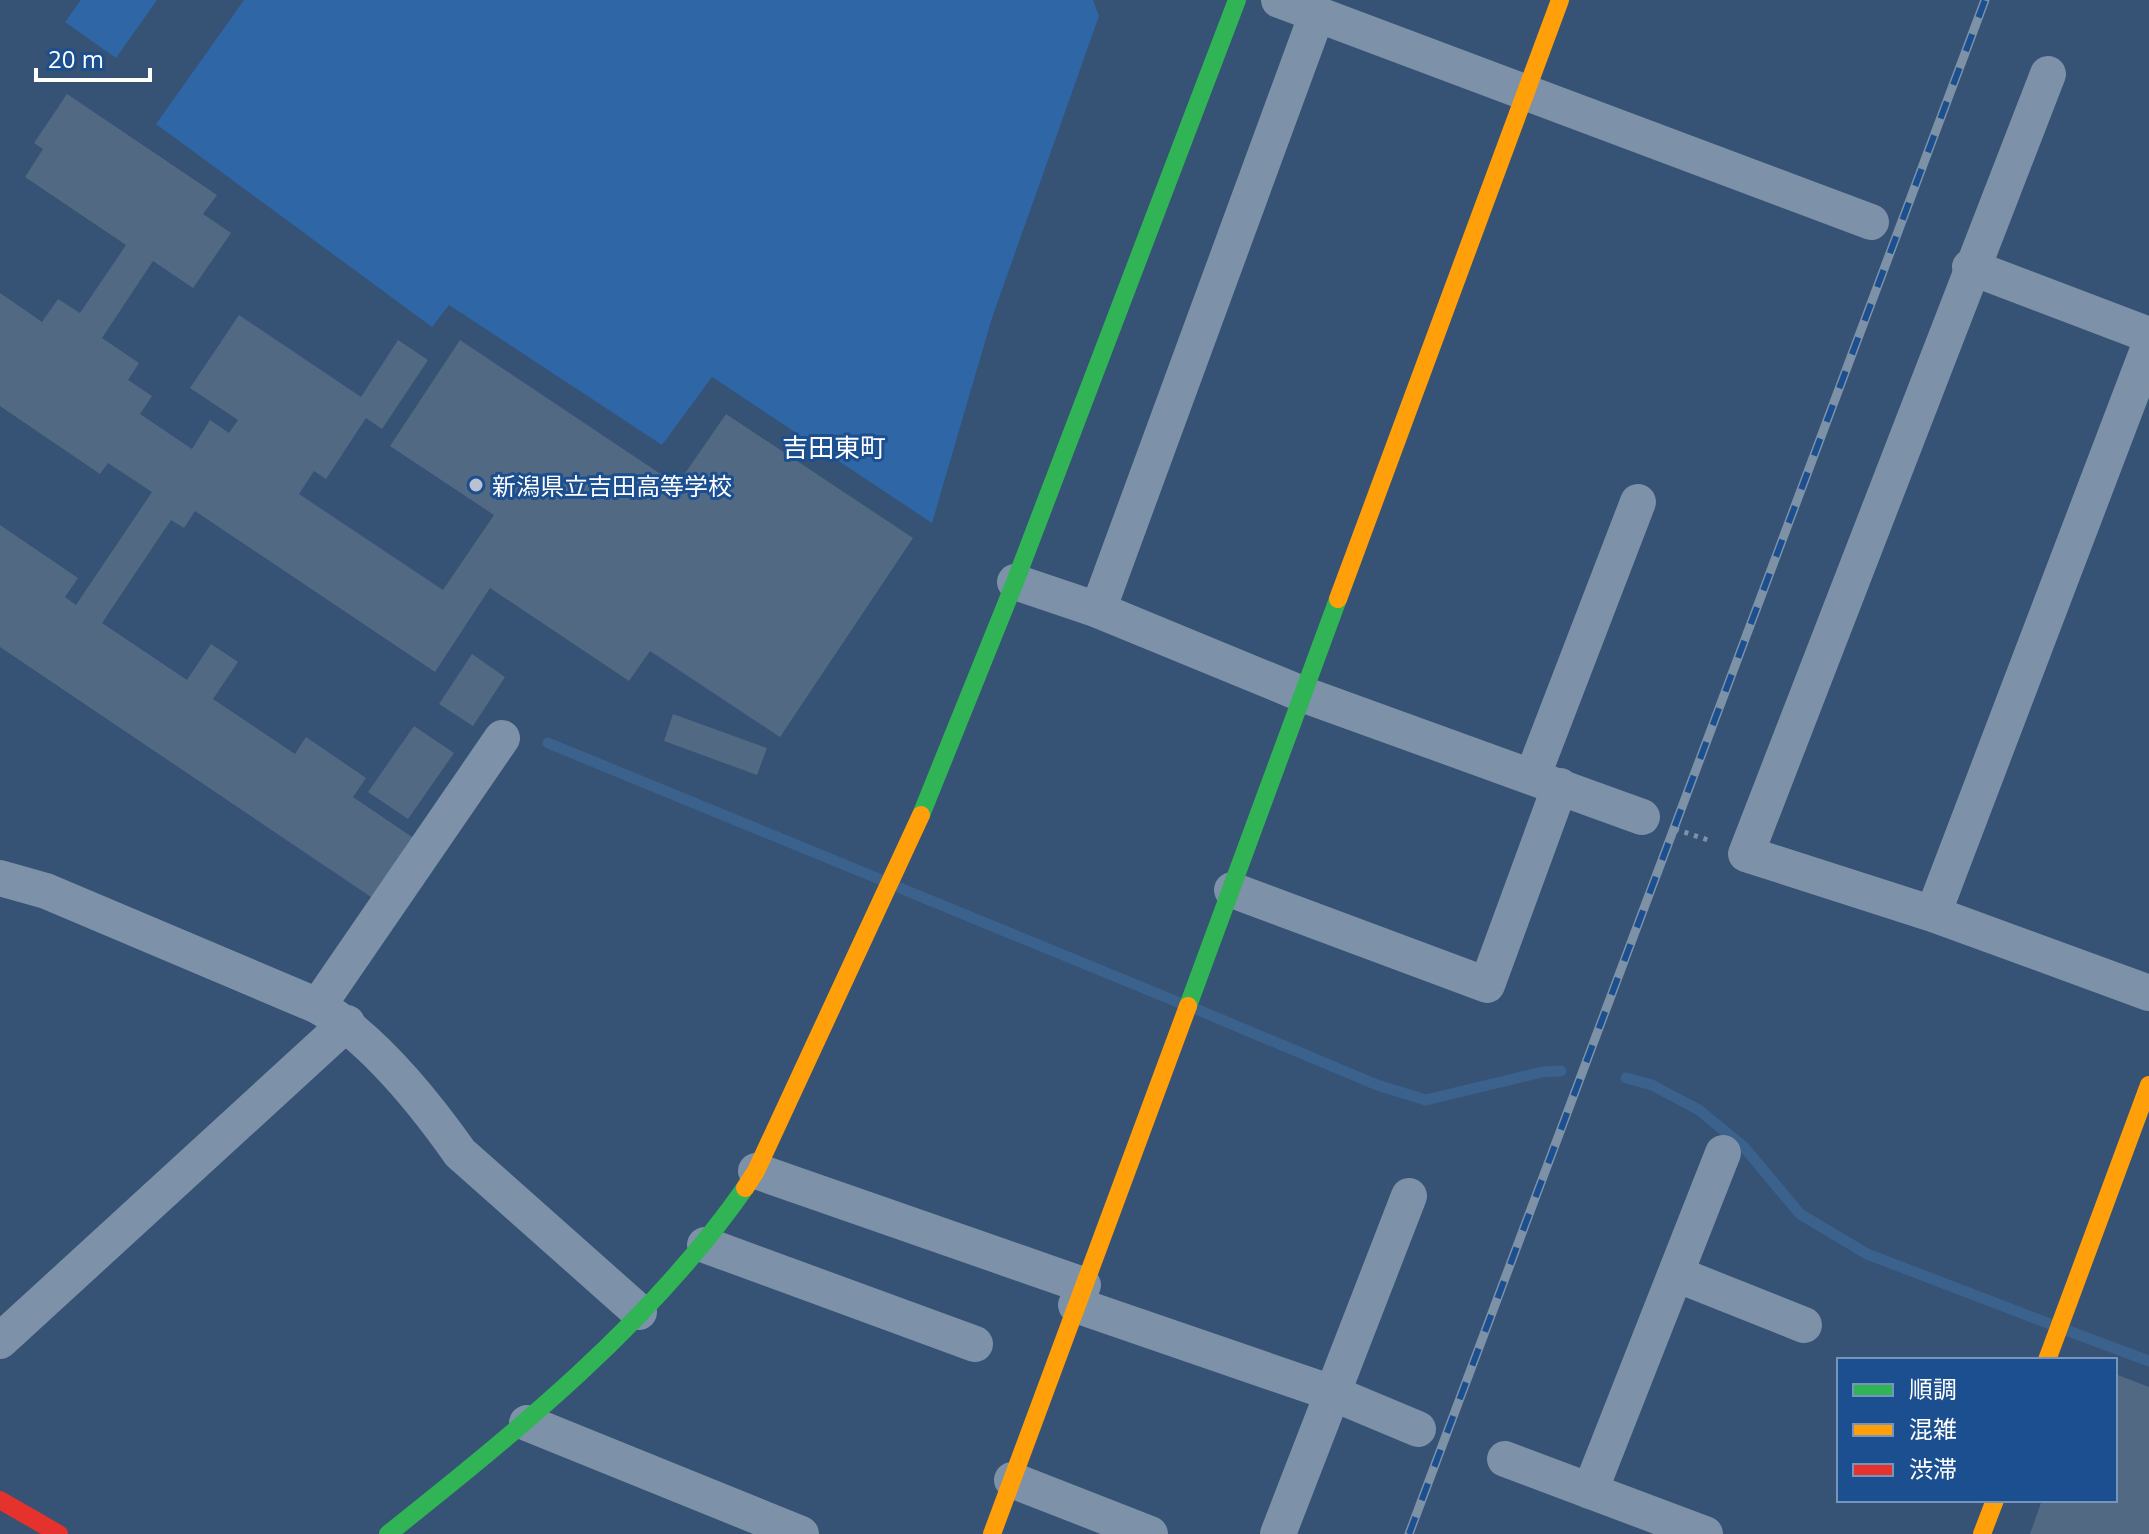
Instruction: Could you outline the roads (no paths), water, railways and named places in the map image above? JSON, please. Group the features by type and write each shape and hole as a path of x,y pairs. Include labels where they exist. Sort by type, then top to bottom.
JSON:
{"street":[{"path":"388,1534 527,1423 705,1245 756,1171 902,862 1015,582 1237,0"},
{"path":"1279,0 1871,222"},
{"path":"992,1534 1560,0"},
{"path":"1098,610 1317,14"},
{"path":"2048,74 1970,267 1746,854 1933,914 2149,993"},
{"path":"1970,267 2149,335"},
{"path":"1933,914 2149,347"},
{"path":"1232,890 1487,985 1546,781 1638,502"},
{"path":"1015,582 1098,610 1302,694 1642,817"},
{"path":"0,1341 332,1015 502,738"},
{"path":"0,878 46,891 332,1015 437,1120 460,1153 639,1312"},
{"path":"2048,1358 2149,1085"},
{"path":"1590,1491 1723,1153"},
{"path":"756,1171 1418,1429"},
{"path":"1278,1534 1409,1196"},
{"path":"705,1245 975,1344"},
{"path":"1676,1274 1804,1325"},
{"path":"527,1423 801,1534"},
{"path":"1505,1459 1705,1534"},
{"path":"1012,1480 1150,1534"},
{"path":"0,1500 59,1534"},
{"path":"1982,1534 1994,1502"}],"waterway":[{"path":"548,743 884,881"},
{"path":"900,888 1180,1003"},
{"path":"1196,1009 1377,1085 1426,1100 1542,1072 1561,1071"},
{"path":"1626,1078 1652,1085 1699,1110 1744,1147 1800,1214 1867,1254 2050,1324"},
{"path":"2066,1330 2149,1361"}],"railway":[{"path":"1409,1534 1985,0"}],"place":[{"name":"新潟県立吉田高等学校","path":"476,485"}],"district":[{"name":"吉田東町","path":"834,447"}]}
